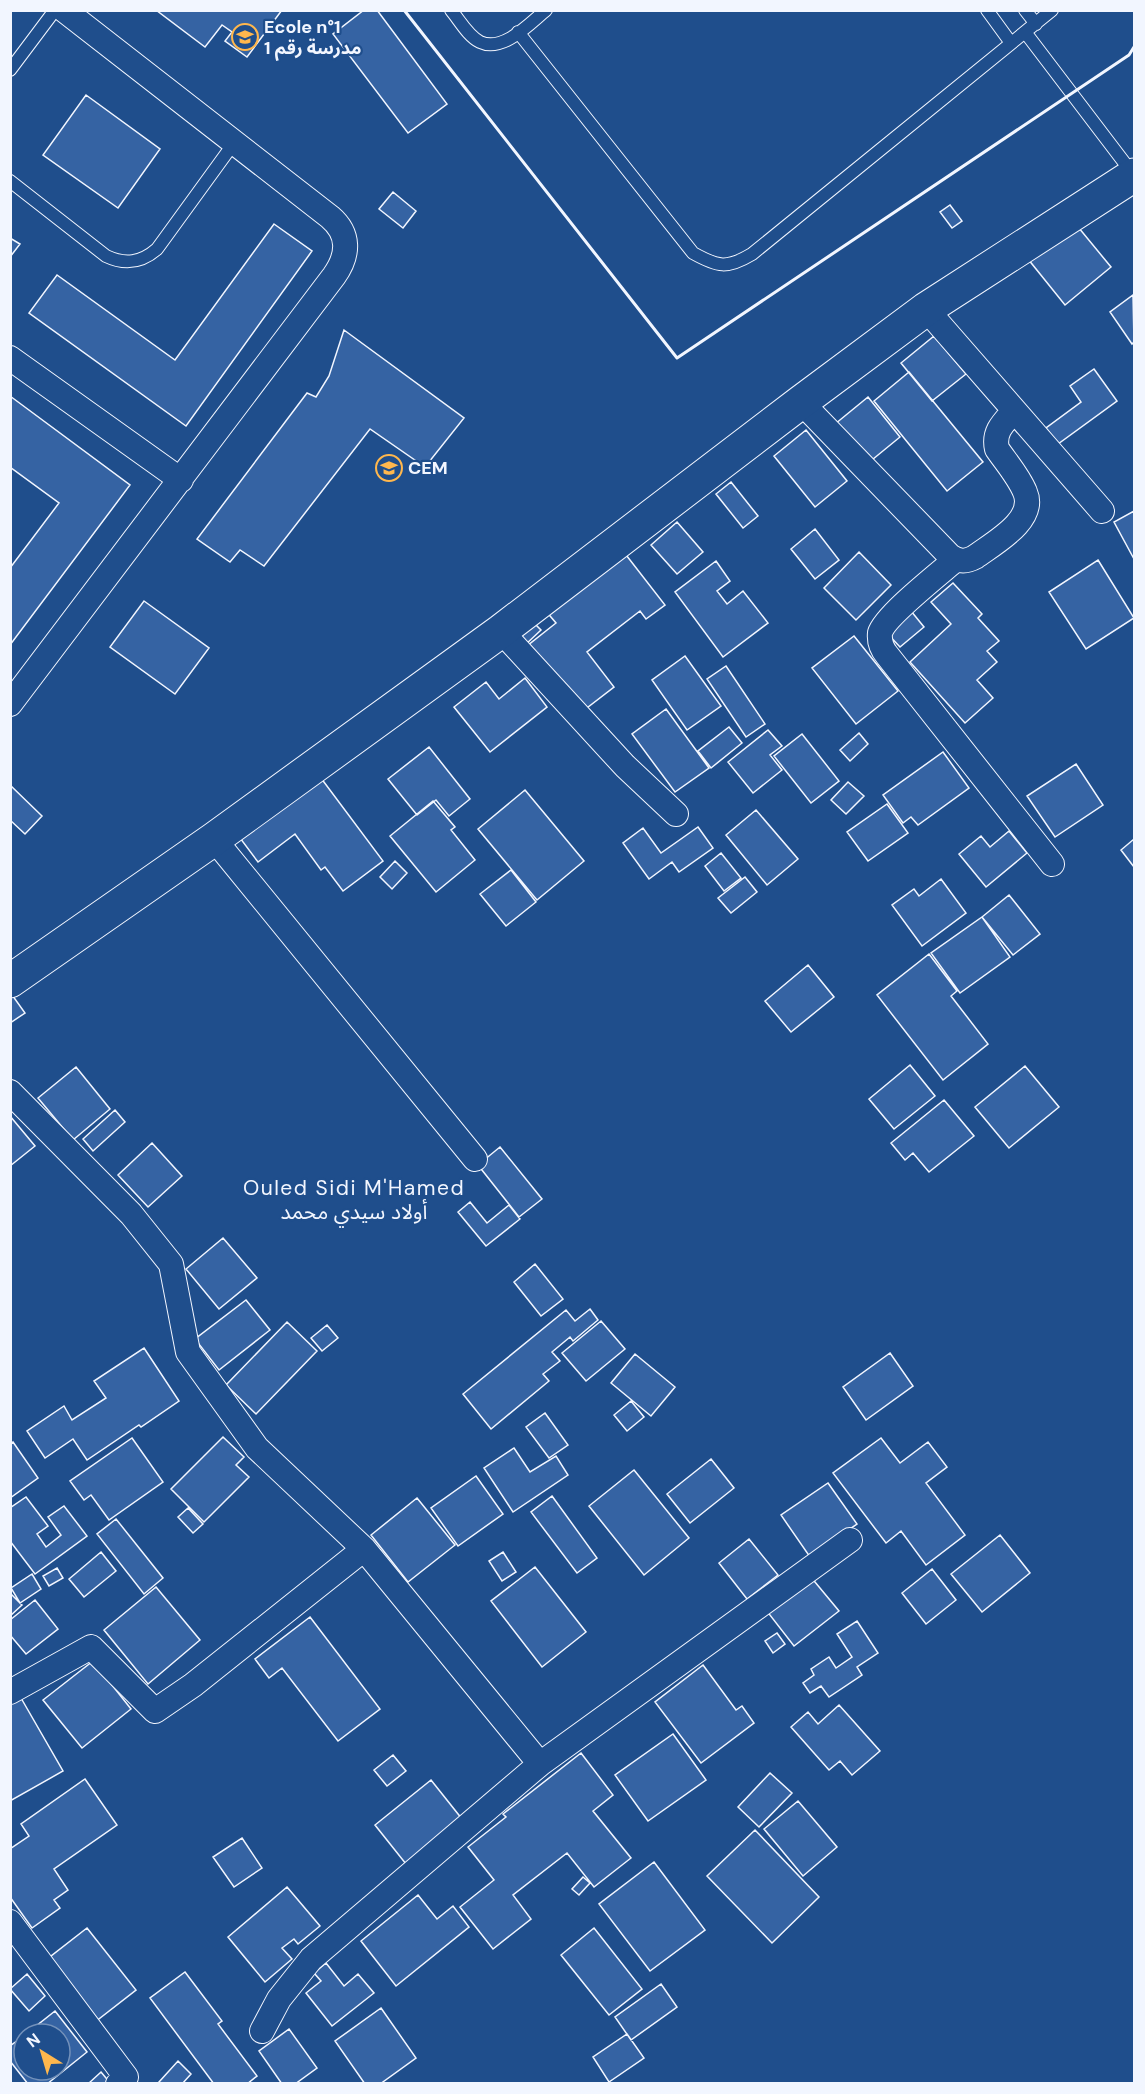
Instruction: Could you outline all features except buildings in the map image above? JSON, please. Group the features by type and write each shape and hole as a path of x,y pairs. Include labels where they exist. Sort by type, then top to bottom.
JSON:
{"main road":[{"path":"10,981 214,839 501,631 926,309 1134,175"}],"street":[{"path":"10,704 334,276 346,254 345,237 336,222 64,10"},
{"path":"926,309 1102,511"},
{"path":"10,358 181,480"},
{"path":"801,402 955,560 969,561 1018,524 1027,508 1025,491 997,449 996,443 997,431 1014,411"},
{"path":"955,560 889,619 884,626 880,641 887,655 1052,864"},
{"path":"501,631 625,766 676,814"},
{"path":"214,839 475,1159"},
{"path":"10,1092 131,1214 171,1264 188,1352 256,1448 364,1549 540,1764"},
{"path":"262,2031 279,1999 311,1959 540,1764 850,1540"},
{"path":"10,1692 91,1647 155,1711 193,1685 364,1549"},
{"path":"10,1922 126,2077 117,2084"}],"lane":[{"path":"10,70 55,10"},
{"path":"452,10 470,34 482,43 501,43 518,33 546,10"},
{"path":"987,10 1011,43"},
{"path":"1025,10 1036,24"},
{"path":"518,33 693,253 712,264 736,264 752,254 1052,10"},
{"path":"1025,32 1134,175"},
{"path":"10,181 106,256 116,261 139,261 157,249 234,143"}],"wall":[{"path":"404,10 677,358 1129,55 1134,47"}],"place":[{"name":"Ecole n°1 مدرسة رقم 1","path":"245,37"},
{"name":"CEM","path":"389,468"}],"district":[{"name":"Ouled Sidi M'Hamed أولاد سيدي محمد","path":"354,1200"}]}
